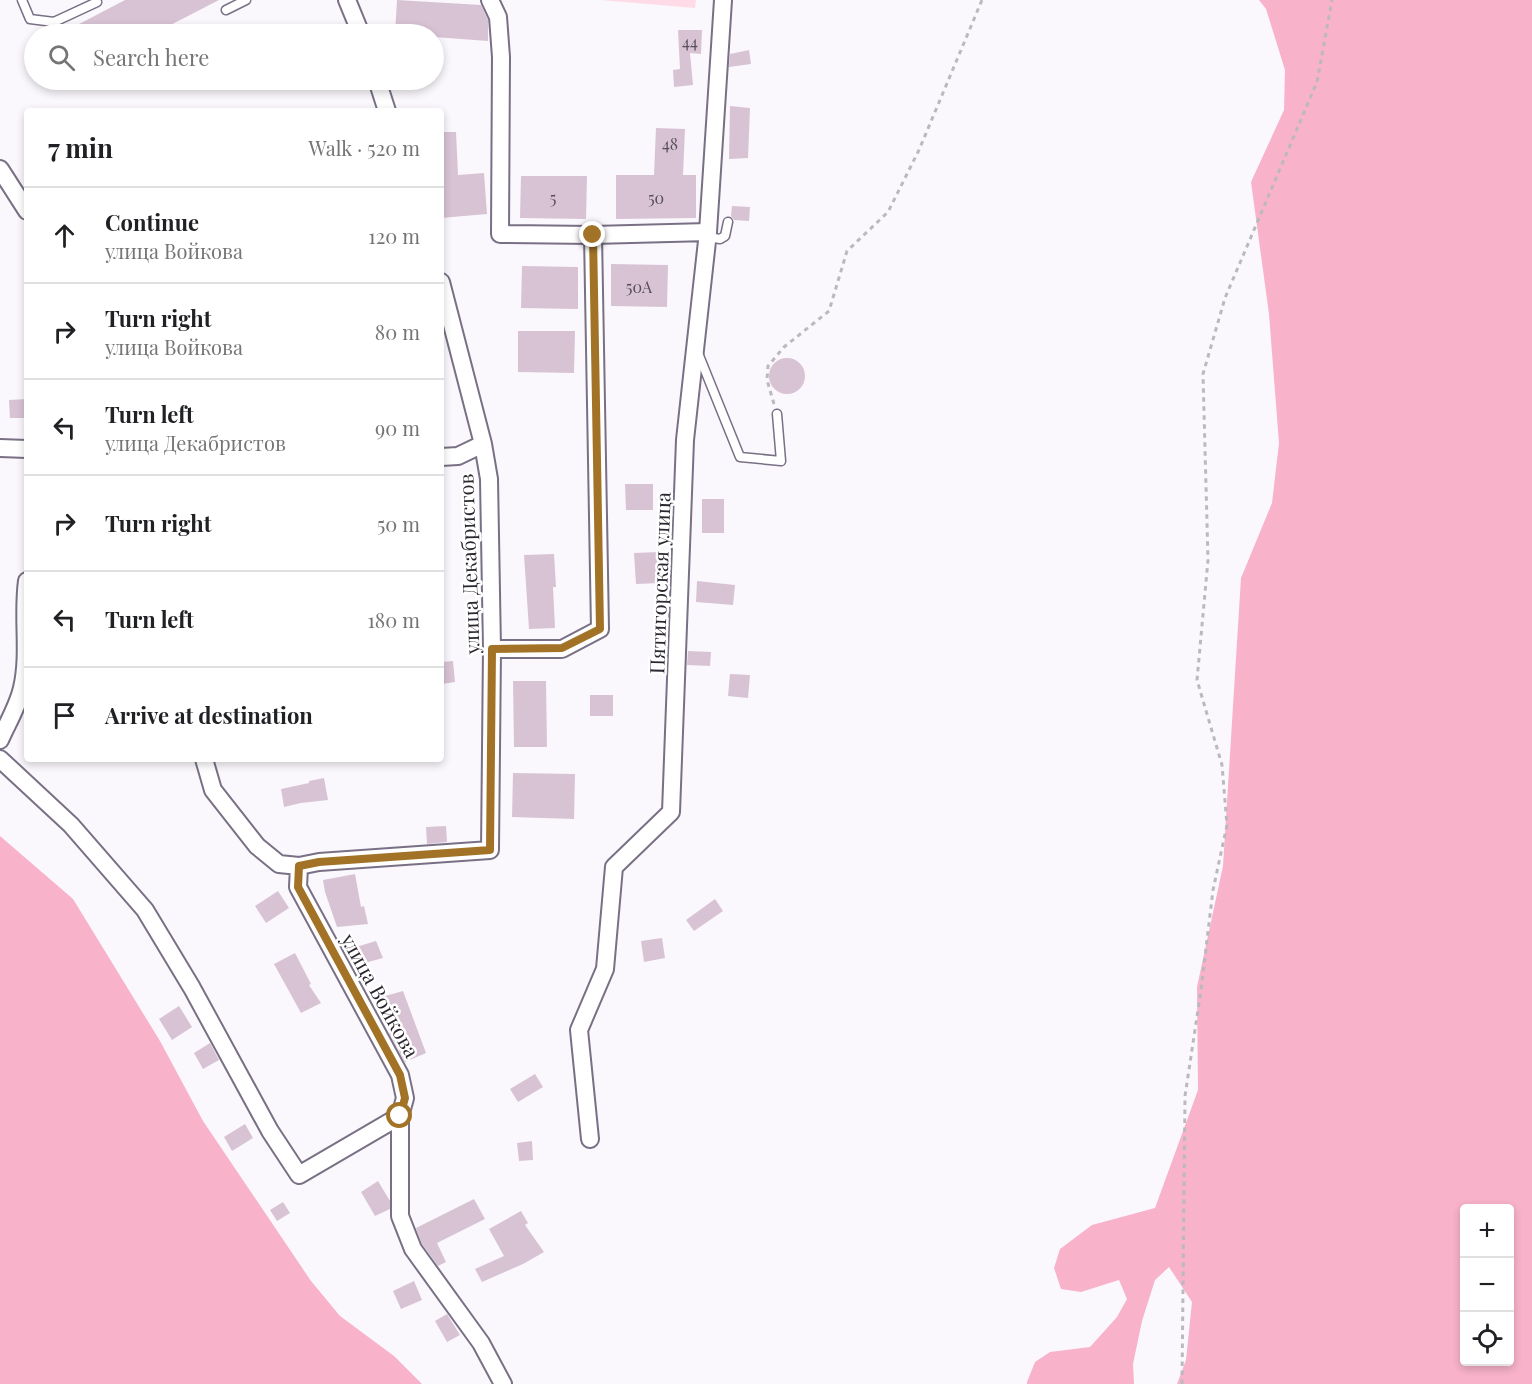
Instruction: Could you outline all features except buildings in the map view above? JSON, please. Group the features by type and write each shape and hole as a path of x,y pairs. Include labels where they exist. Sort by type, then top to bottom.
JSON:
{"street":[{"path":"347,0 357,24"},
{"path":"490,0 498,17 501,57 500,234 708,234"},
{"name":"Пятигорская улица","path":"590,1139 579,1030 605,969 614,867 671,812 685,440 708,234 723,0"},
{"path":"380,90 386,108"},
{"path":"0,169 24,206"},
{"path":"492,649 562,648 600,629 593,235"},
{"name":"улица Декабристов","path":"299,866 319,862 490,850 492,649 489,479 483,444 444,294"},
{"path":"444,457 458,456 483,444"},
{"path":"0,448 24,449"},
{"path":"0,740 22,689 24,603"},
{"path":"0,759 71,825 145,910 192,988 270,1131 299,1175 400,1116"},
{"path":"205,762 213,790 257,846 279,864 299,866"},
{"name":"улица Войкова","path":"299,866 298,887 400,1075 405,1098 400,1116 400,1216 413,1249 481,1343 503,1384"}],"lane":[{"path":"22,0 30,19 54,22 97,2 96,0"},
{"path":"226,9 246,0"},
{"path":"708,234 720,239 725,236 728,222"},
{"path":"696,346 740,457 781,461 777,414"}],"path":[{"path":"777,414 767,380 768,366 784,346 829,311 847,251 888,212 919,150 982,0"},
{"path":"1182,1384 1185,1096 1213,890 1227,825 1221,765 1197,680 1208,560 1203,374 1225,298 1317,82 1332,0"}],"shaded area":[{"path":"600,0 696,0 695,8"},
{"path":"1259,0 1532,0 1532,1384 1177,1384 1186,1360 1192,1302 1169,1267 1155,1280 1142,1321 1133,1364 1134,1384 1027,1384 1035,1362 1050,1352 1090,1347 1117,1317 1127,1299 1119,1280 1081,1292 1061,1289 1054,1268 1060,1249 1092,1225 1155,1208 1198,1090 1197,987 1223,866 1241,578 1272,503 1279,443 1269,314 1251,182 1284,110 1285,70 1266,9"},
{"path":"0,836 73,899 160,1041 203,1121 311,1281 340,1316 394,1356 422,1384 0,1384"}],"route":[{"path":"400,1116 405,1098 400,1075 298,887 299,866 319,862 490,850 492,649 562,648 600,629 593,235"}]}
